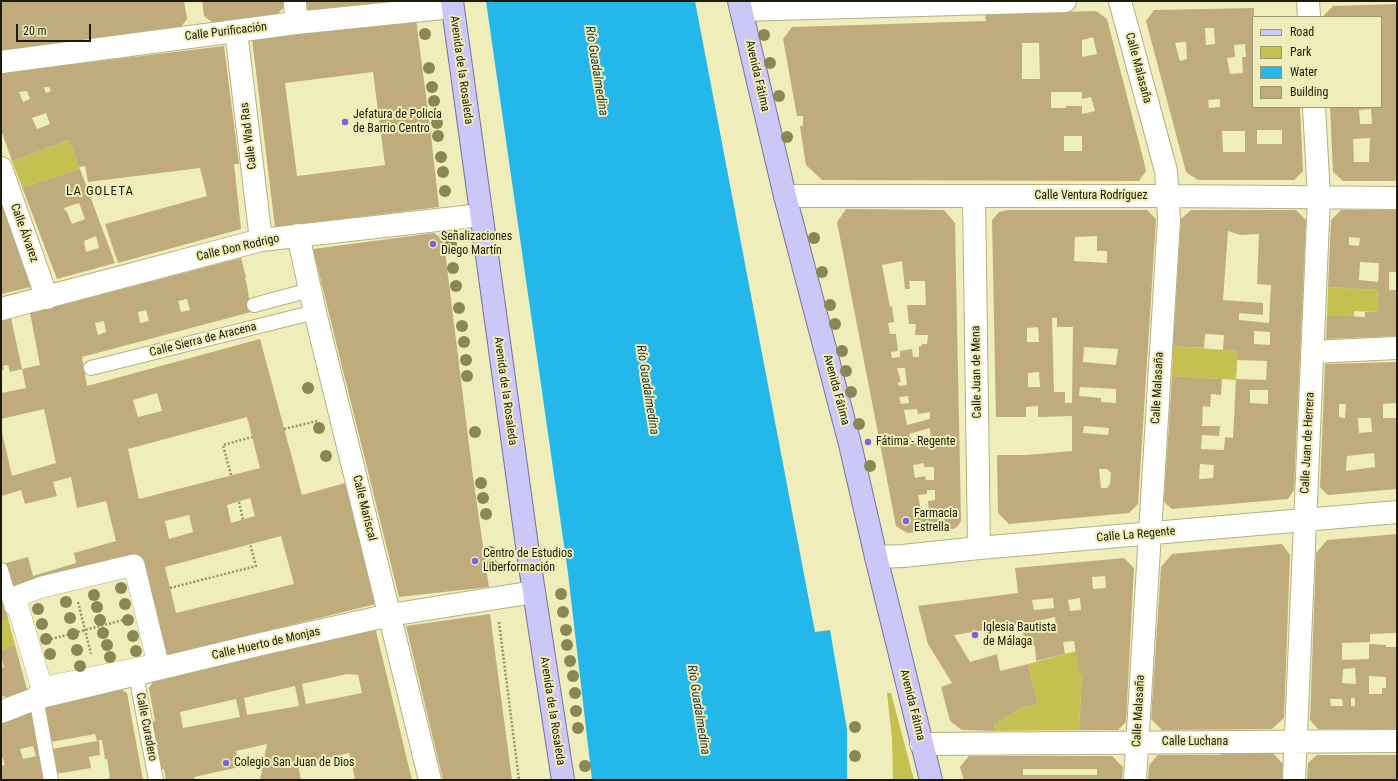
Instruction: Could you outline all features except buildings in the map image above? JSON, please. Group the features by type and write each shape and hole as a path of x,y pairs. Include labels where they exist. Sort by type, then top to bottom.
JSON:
{"main road":[{"name":"Avenida de la Rosaleda","path":"452,4 534,592 563,780"},
{"name":"Avenida Fátima","path":"740,6 785,196 850,444 921,744 931,780"}],"street":[{"path":"295,1 296,23"},
{"path":"740,6 1065,1"},
{"name":"Calle Malasaña","path":"1120,1 1166,171 1169,219 1135,780"},
{"path":"1308,1 1309,16"},
{"name":"Calle Purificación","path":"1,62 452,4"},
{"name":"Calle Wad Ras","path":"236,31 261,240"},
{"name":"Calle Juan de Herrera","path":"1294,780 1318,198 1314,108"},
{"name":"Calle Álvarez","path":"1,168 47,298"},
{"name":"Calle Ventura Rodríguez","path":"785,196 1167,196 1397,198"},
{"name":"Calle Juan de Mena","path":"974,196 979,548"},
{"name":"Calle Don Rodrigo","path":"1,309 261,240 481,215"},
{"name":"Calle Mariscal","path":"298,235 315,312 430,780"},
{"path":"1312,352 1397,348"},
{"name":"Calle La Regente","path":"876,557 903,556 979,548 1397,512"},
{"path":"134,565 158,664 97,676 46,687 41,685 15,596 42,587 134,565"},
{"name":"Calle Huerto de Monjas","path":"1,712 37,698 257,645 390,615 534,592"},
{"name":"Calle Luchana","path":"921,744 1397,741"}],"lane":[{"path":"254,305 310,290"},
{"name":"Calle Sierra de Aracena","path":"91,368 315,312"},
{"path":"1,570 37,698 51,780"},
{"name":"Calle Curadero","path":"136,675 156,780"}],"path":[{"path":"284,429 341,415"},
{"path":"231,475 223,445 252,437"},
{"path":"239,502 243,520"},
{"path":"170,588 256,566 250,544"},
{"path":"78,600 97,676"},
{"path":"498,617 519,780"},
{"path":"23,646 127,620"}],"green space":[{"path":"69,140 80,169 22,187 12,161"},
{"path":"1328,287 1378,290 1377,312 1354,311 1354,317 1327,315"},
{"path":"1173,346 1238,351 1236,380 1172,376"},
{"path":"8,619 15,645 1,650 1,621"},
{"path":"1076,651 1082,673 1079,730 995,731 994,724 1021,708 1038,704 1028,664"},
{"path":"887,693 891,693 914,780 893,780 892,739"}],"water":[{"name":"Río Guadalmedina","path":"486,1 695,1 815,632 830,630 847,729 847,780 592,780 568,573"}],"place":[{"name":"Jefatura de Policía de Barrio Centro","path":"345,122"},
{"name":"Señalizaciones Diego Martín","path":"433,244"},
{"name":"Fátima - Regente","path":"868,442"},
{"name":"Farmacia Estrella","path":"906,521"},
{"name":"Centro de Estudios Liberformación","path":"475,561"},
{"name":"Iglesia Bautista de Málaga","path":"975,635"},
{"name":"Colegio San Juan de Dios","path":"226,763"}],"district":[{"name":"LA GOLETA","path":"100,192"}]}
